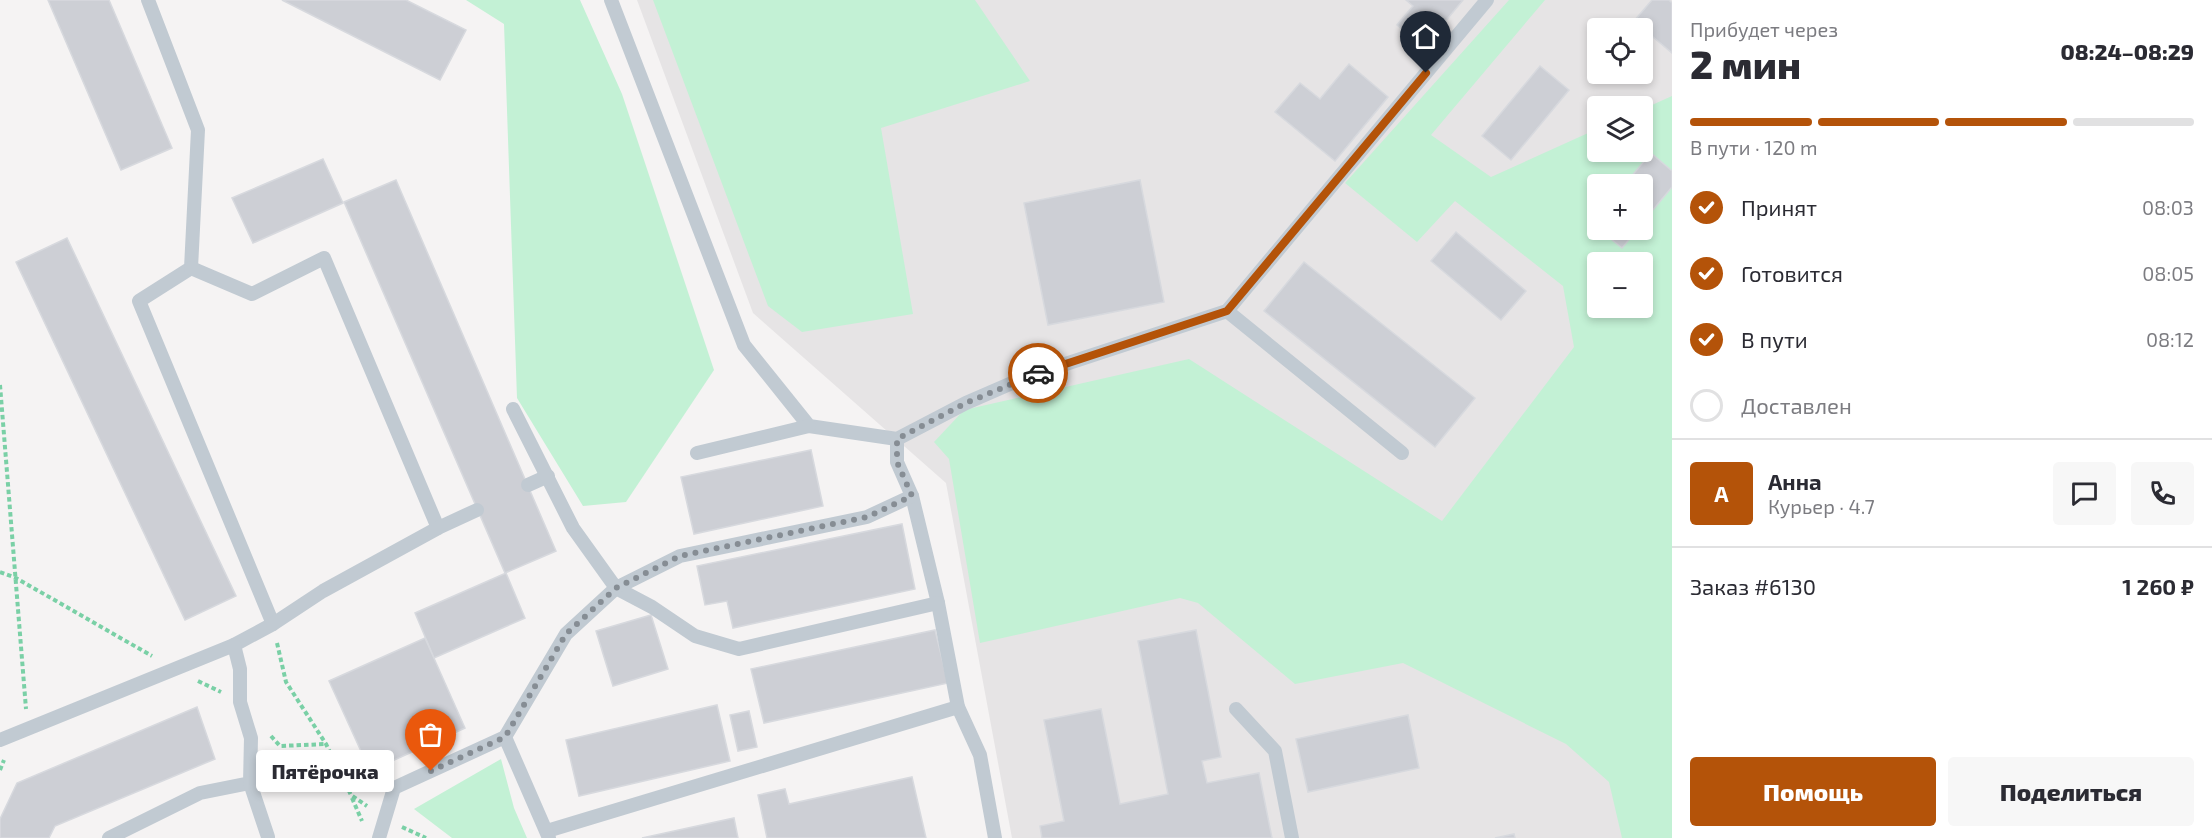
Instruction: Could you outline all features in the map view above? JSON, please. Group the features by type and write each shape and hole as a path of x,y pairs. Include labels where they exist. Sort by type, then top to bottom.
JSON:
{"lane":[{"path":"148,0 198,130 191,268"},
{"path":"611,0 744,345 809,426"},
{"path":"697,453 809,426 897,439 966,403 1026,377 1227,311 1487,0"},
{"path":"191,268 252,294 324,258 438,528"},
{"path":"191,268 139,301 273,624"},
{"path":"1227,311 1402,453"},
{"path":"513,410 573,528 616,588 652,607 695,636 739,649 938,603"},
{"path":"897,439 897,462 912,496 938,603 958,707 980,754 995,838"},
{"path":"528,485 548,476"},
{"path":"379,838 394,788 505,737 566,634 616,588 680,556 867,517 912,496"},
{"path":"0,740 234,645 273,624 323,591 438,528 477,510"},
{"path":"234,645 240,669 240,702 250,738 250,783 268,838"},
{"path":"505,737 548,835 958,707"},
{"path":"1236,709 1275,751 1292,838"},
{"path":"109,838 200,793 250,783"}],"path":[{"path":"0,385 26,710 0,770"},
{"path":"0,573 16,578 173,668 240,702"},
{"path":"273,624 286,682 326,744 365,827"},
{"path":"264,728 280,746 326,744"},
{"path":"351,795 385,818 426,838"}],"shaded area":[{"path":"637,0 1672,0 1672,838 1012,838 946,483 753,313"}],"green space":[{"path":"466,0 580,0 622,94 714,370 626,502 583,506 517,398 504,24"},
{"path":"653,0 975,0 1030,81 881,128 913,314 802,332 768,306"},
{"path":"1509,0 1545,0 1431,135 1491,177 1587,134 1587,162 1653,162 1653,105 1672,96 1672,838 1622,838 1609,782 1566,744 1403,663 1295,684 1198,603 1180,598 980,643 949,459 934,442 964,410 1189,359 1442,521 1574,347 1563,286 1455,201 1417,242 1345,183"},
{"path":"501,759 514,808 527,838 452,838 414,809"}],"building":[{"path":"48,0 109,0 172,148 121,170"},
{"path":"282,0 406,0 466,30 440,80"},
{"path":"1406,0 1463,0 1424,47 1397,25 1413,6"},
{"path":"1652,0 1669,0 1672,3 1672,53 1653,37 1653,18 1637,18"},
{"path":"1349,64 1388,97 1335,161 1275,112 1300,83 1320,99"},
{"path":"1540,66 1569,90 1511,160 1482,136"},
{"path":"1653,155 1672,171 1672,187 1653,210 1653,174 1633,174 1643,162 1653,162"},
{"path":"323,159 343,203 253,243 232,198"},
{"path":"396,180 556,551 505,573 344,202"},
{"path":"1140,180 1164,302 1048,325 1024,203"},
{"path":"1456,232 1526,291 1501,320 1431,261"},
{"path":"67,238 236,596 185,620 16,262"},
{"path":"1612,240 1629,240 1622,248"},
{"path":"1304,262 1475,398 1435,447 1264,311"},
{"path":"811,450 823,506 694,534 681,477"},
{"path":"902,524 915,589 733,628 727,601 705,605 697,566"},
{"path":"506,573 525,618 434,658 415,613"},
{"path":"651,615 668,669 613,686 596,631"},
{"path":"935,630 948,683 764,723 751,669"},
{"path":"1196,630 1221,757 1202,761 1207,783 1259,773 1272,838 1042,838 1040,826 1064,821 1044,720 1101,709 1120,804 1168,794 1138,641"},
{"path":"425,638 465,728 370,771 329,681"},
{"path":"717,705 730,761 579,796 566,740"},
{"path":"197,707 215,759 55,826 49,838 0,838 0,819 17,783"},
{"path":"749,711 757,747 738,751 730,715"},
{"path":"1408,715 1419,768 1308,792 1296,739"},
{"path":"912,777 926,838 767,838 758,795 785,789 789,804"},
{"path":"734,818 738,838 642,838"},
{"path":"1514,834 1515,838 1495,838"}],"way so far":[{"path":"431,771 505,737 566,634 616,588 680,556 867,517 912,496 897,462 897,439 966,403 1038,373"}],"place":[{"name":"Пятёрочка","path":"431,771"}],"route":[{"path":"1038,373 1227,311 1426,73"}]}
